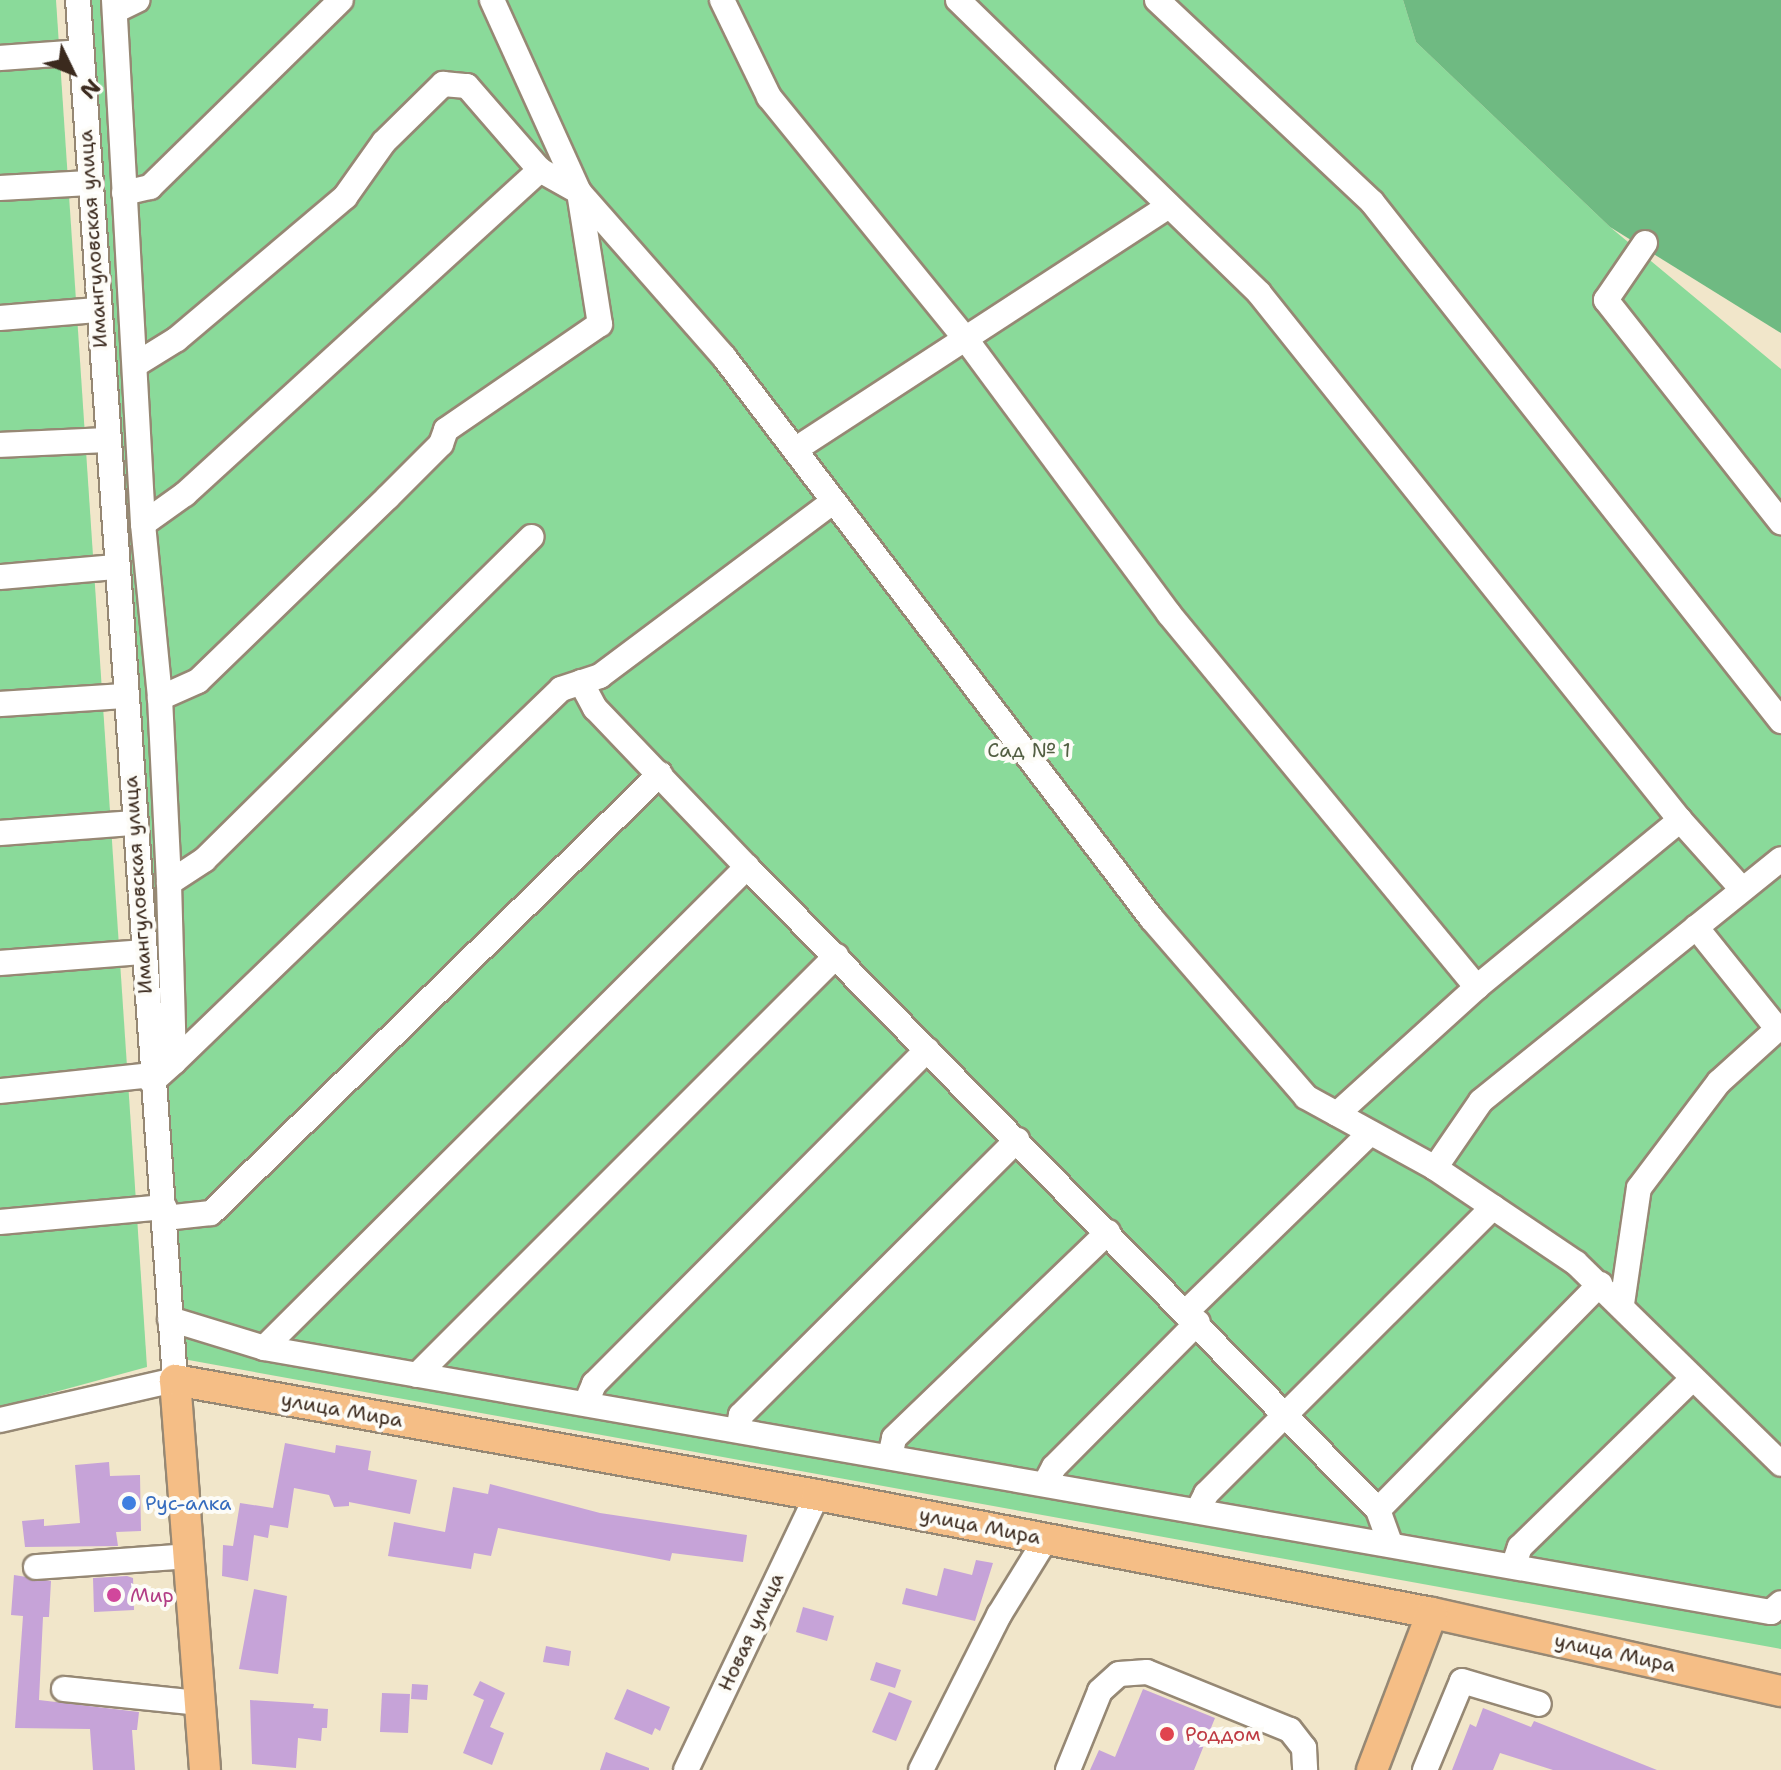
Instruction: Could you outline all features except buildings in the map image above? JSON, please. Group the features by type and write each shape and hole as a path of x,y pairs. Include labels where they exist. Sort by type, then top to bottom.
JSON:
{"main road":[{"name":"улица Мира","path":"175,1380 817,1495 1432,1613 1781,1691"},
{"name":"Имангуловская улица","path":"175,1380 205,1770"},
{"path":"1372,1770 1432,1613"}],"street":[{"name":"Имангуловская улица","path":"78,0 106,440 175,1380"},
{"path":"138,0 115,6 143,524 160,698 174,1062"},
{"path":"124,193 150,187 341,0"},
{"path":"160,698 198,681 441,444 446,430 600,324 579,192 492,0"},
{"path":"722,0 769,97 965,338 1169,614 1477,987"},
{"path":"958,0 1259,293 1680,820 1742,889"},
{"path":"1157,0 1372,202 1781,721"},
{"path":"0,58 81,52"},
{"path":"135,365 177,339 345,197 384,142 443,84 467,86 540,170 579,192 796,449 833,502 1152,919 1306,1097 1435,1168 1600,1284 1692,1379 1781,1464"},
{"path":"143,524 185,494 540,170"},
{"path":"0,188 89,183"},
{"path":"796,449 1169,206"},
{"path":"1645,243 1606,300 1781,522"},
{"path":"0,318 97,310"},
{"path":"0,445 106,440"},
{"path":"0,1091 152,1079 174,1062 561,689 600,676 833,502"},
{"path":"169,883 204,860 531,537"},
{"path":"0,577 115,567"},
{"path":"581,682 595,708 747,867 1192,1317 1378,1510 1389,1541"},
{"path":"0,704 124,696"},
{"path":"0,1222 164,1212 211,1213 660,774"},
{"path":"1337,1114 1477,987 1680,820"},
{"path":"0,833 133,823"},
{"path":"1435,1168 1481,1101 1781,859"},
{"path":"264,1348 747,867"},
{"path":"1622,1304 1639,1188 1719,1082 1779,1027 1696,927"},
{"path":"0,963 143,952"},
{"path":"417,1375 836,956"},
{"path":"586,1403 594,1384 927,1050"},
{"path":"1046,1482 1054,1467 1192,1317 1370,1133"},
{"path":"738,1430 741,1415 1017,1140"},
{"path":"1199,1508 1206,1494 1493,1207"},
{"path":"890,1456 894,1438 1108,1232"},
{"path":"1378,1510 1600,1284"},
{"path":"170,1319 264,1348 417,1375 1389,1541 1771,1612 1781,1603"},
{"path":"1514,1564 1520,1547 1692,1379"},
{"path":"0,1420 175,1380"},
{"name":"Новая улица","path":"686,1770 817,1495"},
{"path":"921,1770 999,1615 1046,1539"},
{"path":"36,1567 189,1556"},
{"path":"1068,1770 1100,1691 1119,1674 1147,1672 1290,1730 1304,1748 1305,1770"},
{"path":"1425,1770 1462,1681 1539,1704"},
{"path":"64,1689 200,1703"}],"green space":[{"path":"0,0 56,0 147,1367 0,1407"},
{"name":"Сад № 1","path":"88,0 1403,0 1416,42 1610,227 1781,369 1781,1649 183,1359"},
{"path":"1403,0 1781,0 1781,333 1610,227 1416,42"}],"place":[{"name":"Рус-алка","path":"129,1503"},
{"name":"Мир","path":"114,1595"},
{"name":"Роддом","path":"1167,1734"}]}
